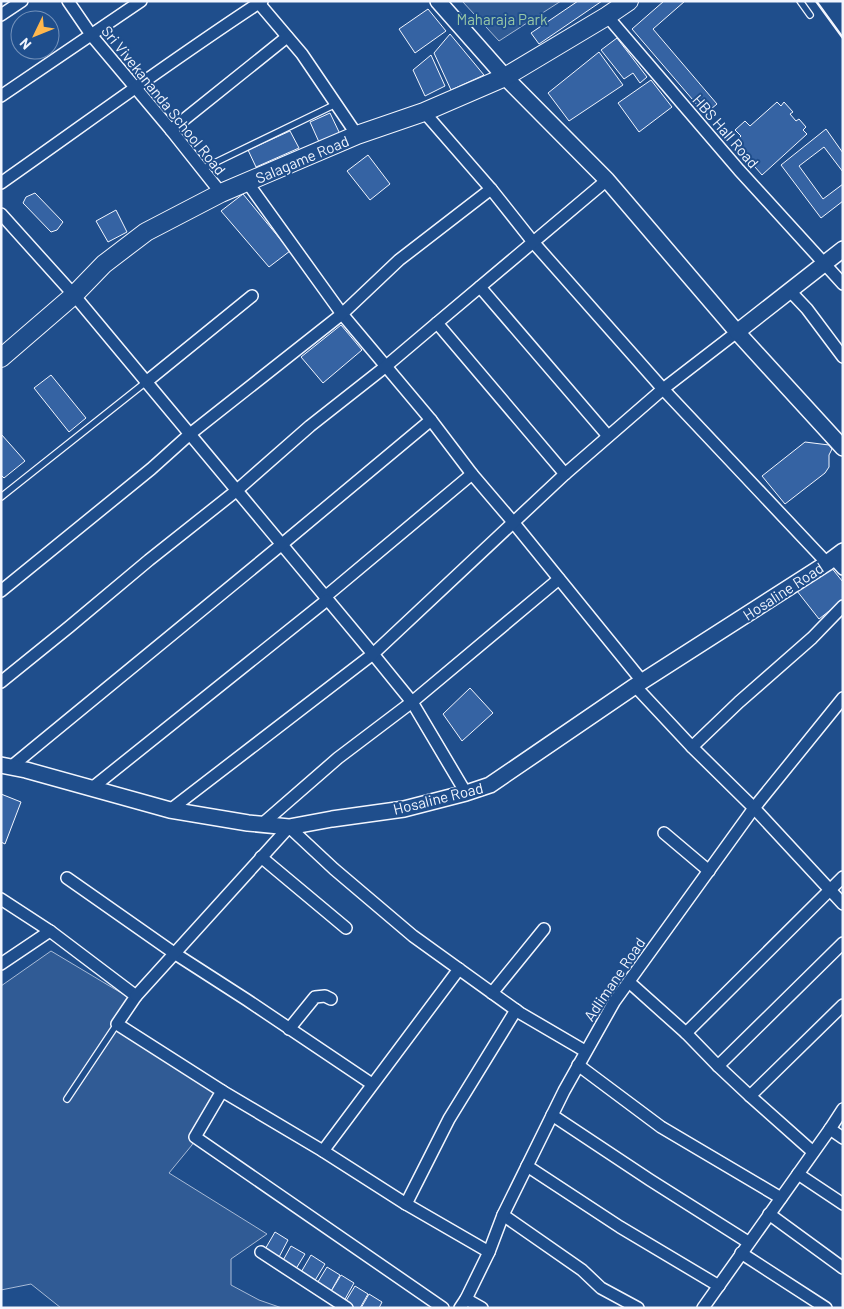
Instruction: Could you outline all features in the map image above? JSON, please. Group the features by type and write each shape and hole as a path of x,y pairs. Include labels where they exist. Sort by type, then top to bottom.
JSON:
{"main road":[{"name":"Salagame Road","path":"1,358 74,295 104,264 146,232 221,193 357,135 424,112 505,77 629,1"}],"street":[{"path":"1,16 22,1"},
{"name":"Sri Vivekananda School Road","path":"68,1 92,35 221,193"},
{"path":"1,96 141,1"},
{"path":"438,1 505,77 607,180 737,332 843,448"},
{"path":"1,183 259,2 302,54 357,135"},
{"name":"HBS Hall Road","path":"607,16 739,170 843,284"},
{"path":"171,130 287,36"},
{"path":"424,112 491,190 532,242 664,389 836,560"},
{"path":"1,682 236,491 310,426 438,324 607,180"},
{"path":"247,182 342,314 513,522 638,684 692,747 754,808 843,904"},
{"path":"1,591 151,469 190,434 342,314 399,260 491,190"},
{"path":"1,214 74,295 412,702 466,793"},
{"path":"170,810 372,654 608,436 664,389 843,248"},
{"path":"480,287 608,436"},
{"path":"790,290 807,309 843,357"},
{"path":"146,382 252,296"},
{"path":"438,324 565,474"},
{"path":"7,766 282,545 431,420"},
{"path":"92,788 326,598 472,474"},
{"name":"Hosaline Road","path":"7,766 170,810 261,825 289,827 332,819 404,810 490,785 638,684 836,560"},
{"path":"261,825 338,758 412,702 558,579"},
{"path":"692,747 739,702 812,638 843,606"},
{"name":"Adlimane Road","path":"463,1303 489,1252 503,1215 552,1115 614,1002 754,808 843,698"},
{"path":"489,1252 406,1204 117,1024 136,996 289,827 334,869 414,936 516,1010 586,1052"},
{"path":"664,833 709,871"},
{"path":"262,857 346,928"},
{"path":"686,1033 843,877"},
{"path":"67,878 174,954 247,1000 372,1084"},
{"path":"1,899 50,931 136,996"},
{"path":"492,993 544,929"},
{"path":"1,964 50,931"},
{"path":"718,1066 843,943"},
{"path":"323,1151 460,969"},
{"path":"628,982 686,1033 750,1096 813,1152"},
{"path":"289,1030 315,997 320,996 331,999"},
{"path":"750,1096 843,1005"},
{"path":"406,1204 449,1119 516,1010"},
{"path":"578,1065 661,1126 780,1198"},
{"path":"222,1091 195,1137 443,1308"},
{"path":"707,1307 748,1242 830,1129 843,1108"},
{"path":"552,1115 748,1242"},
{"path":"830,1129 843,1138"},
{"path":"527,1166 620,1227 719,1286"},
{"path":"798,1174 843,1204"},
{"path":"769,1214 843,1268"},
{"path":"503,1215 582,1270 601,1288 638,1308"},
{"path":"260,1252 347,1308"},
{"path":"741,1253 826,1308"},
{"path":"463,1303 482,1308"}],"lane":[{"path":"800,1 810,15"},
{"path":"202,169 336,104"},
{"path":"1,497 146,382"},
{"path":"67,1099 117,1024"}],"shaded area":[{"name":"Maharaja Park","path":"462,1 561,1 499,41"},
{"path":"51,951 128,997 118,1032 215,1092 192,1145 169,1173 267,1234 231,1259 231,1285 259,1300 282,1308 61,1308 31,1284 1,1290 1,986"}],"building":[{"path":"578,1 602,1 539,44 531,33"},
{"path":"664,1 685,1 653,29 717,104 705,114 632,29"},
{"path":"428,9 446,31 415,53 399,29"},
{"path":"450,34 484,75 451,90 434,53"},
{"path":"617,38 647,77 640,83 633,73 624,79 601,50"},
{"path":"599,52 623,85 569,121 548,93"},
{"path":"431,55 445,86 425,96 413,70"},
{"path":"651,80 672,107 639,132 618,103"},
{"path":"777,102 781,106 784,102 793,112 790,114 796,121 799,119 806,127 803,130 807,134 762,175 734,143 741,136 735,130 745,121 750,126"},
{"path":"330,113 340,134 319,142 310,122"},
{"path":"826,129 843,153 843,172 824,147 799,166 823,199 843,184 843,201 821,218 781,165"},
{"path":"290,131 299,148 256,167 248,150"},
{"path":"368,155 390,184 370,200 347,171"},
{"path":"35,193 63,222 57,230 51,232 23,203 26,197"},
{"path":"243,194 290,251 269,267 221,211"},
{"path":"116,210 127,232 108,242 96,221"},
{"path":"341,325 362,350 323,383 301,357"},
{"path":"51,375 86,418 69,432 34,388"},
{"path":"1,434 25,461 4,478 1,475"},
{"path":"805,442 829,445 832,449 829,455 829,467 825,473 785,504 762,476"},
{"path":"830,566 843,582 843,600 819,619 797,591"},
{"path":"470,688 493,713 462,741 443,714"},
{"path":"1,794 21,802 5,844 1,842"},
{"path":"275,1232 288,1240 278,1259 264,1251"},
{"path":"291,1246 305,1254 294,1272 281,1264"},
{"path":"311,1255 325,1264 314,1282 300,1274"},
{"path":"327,1267 340,1275 330,1293 316,1285"},
{"path":"341,1275 354,1283 344,1301 330,1293"},
{"path":"355,1286 368,1294 360,1308 351,1308 344,1304"},
{"path":"369,1294 382,1302 379,1308 361,1308"}],"wall":[{"path":"816,1 843,38"}]}
